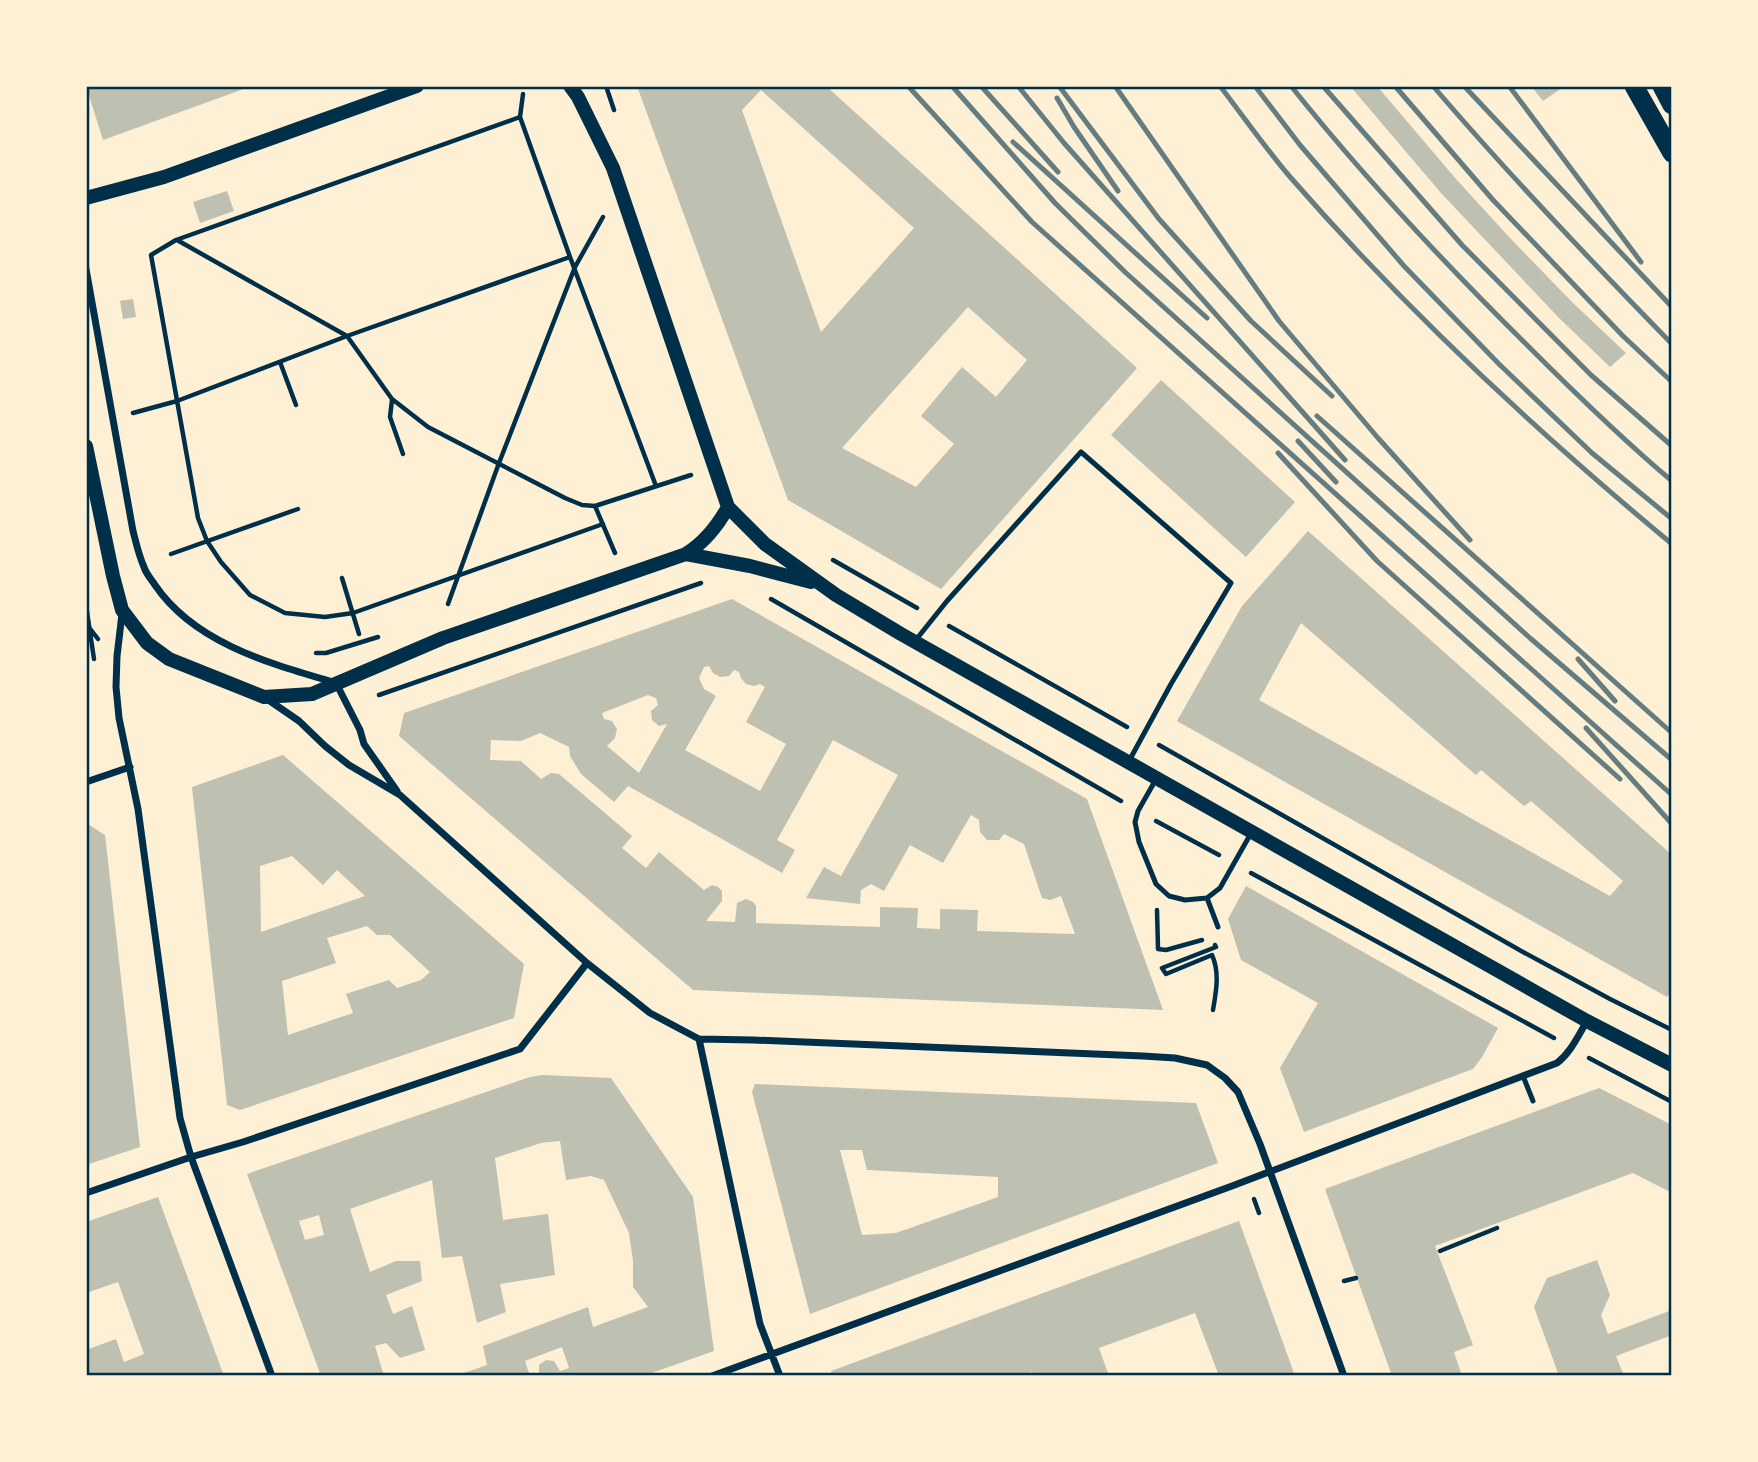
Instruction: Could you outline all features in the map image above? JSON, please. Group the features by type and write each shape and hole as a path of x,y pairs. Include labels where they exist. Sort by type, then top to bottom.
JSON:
{"highway":[{"path":"1634,86 1672,153"},
{"path":"1662,86 1672,105"}],"main road":[{"path":"86,198 164,177 417,86"},
{"path":"570,86 613,168 728,507 765,544 836,595 915,641 1587,1021 1672,1065"},
{"path":"86,446 122,610 147,643 169,659 264,697 312,694 443,638 686,554 712,532 728,507"},
{"path":"686,554 750,566 821,584"}],"street":[{"path":"86,269 133,531 144,568 165,600 188,621 228,645 280,666 336,683 360,730 364,744 400,795"},
{"path":"122,610 117,656 119,718 140,823 180,1118 191,1157 272,1376"},
{"path":"264,697 299,722 349,765 400,795 587,963 650,1013 699,1039 1143,1056 1207,1065 1238,1092 1283,1204 1344,1376"},
{"path":"86,782 130,767"},
{"path":"86,1193 520,1049 587,963"},
{"path":"712,1376 1219,1191 1557,1063 1564,1058 1587,1021"},
{"path":"699,1039 760,1324 780,1376"}],"lane":[{"path":"915,641 1081,452 1231,583 1129,762"},
{"path":"1156,778 1135,822 1139,842 1156,884 1169,895 1185,900 1206,898 1220,888 1252,832"},
{"path":"1206,898 1218,926"},
{"path":"1523,1076 1533,1101"}],"path":[{"path":"523,94 520,117 656,486"},
{"path":"520,117 176,240 151,255 198,518 207,541 220,562 250,595 285,613 326,617 353,612 603,524"},
{"path":"448,604 575,267 603,217"},
{"path":"176,240 347,336 392,399 429,426 565,498 582,505 595,506 691,475"},
{"path":"132,413 177,401 347,336 570,257"},
{"path":"280,362 296,405"},
{"path":"392,399 390,417 403,454"},
{"path":"595,506 615,553"},
{"path":"171,554 298,509"},
{"path":"832,559 1523,952 1672,1030"},
{"path":"342,578 359,634"},
{"path":"347,706 704,582"},
{"path":"763,594 1138,811 1672,1102"},
{"path":"86,604 88,626 117,656"},
{"path":"314,653 326,653 379,636"},
{"path":"1156,884 1158,949 1166,950 1213,937 1216,947 1163,968 1166,974 1212,956 1217,979 1213,1010"},
{"path":"1440,1251 1497,1228"},
{"path":"1344,1281 1356,1278"}],"building":[{"path":"86,86 252,86 103,140"},
{"path":"637,86 826,86 1137,368 941,589 788,500","holes":["761,90 914,228 821,332 742,110","968,307 1027,360 996,397 962,367 921,416 954,444 916,487 842,448"]},
{"path":"1350,86 1377,86 1510,238 1626,353 1610,367 1558,317 1441,193"},
{"path":"1531,86 1565,86 1543,101"},
{"path":"227,191 234,211 200,223 193,202"},
{"path":"133,299 136,317 123,319 120,301"},
{"path":"1161,380 1295,502 1246,557 1111,435"},
{"path":"1308,531 1672,855 1672,991 1667,997 1177,721 1242,606","holes":["1301,623 1476,775 1481,770 1524,806 1531,801 1623,881 1610,896 1259,700"]},
{"path":"732,599 1087,799 1163,1010 693,990 399,736 404,713","holes":["709,666 713,673 720,677 729,676 734,670 739,672 746,684 760,684 765,687 746,722 786,744 760,791 685,750 716,696 704,689 699,678 704,667","648,695 656,698 658,705 651,711 652,720 659,726 667,724 639,773 607,746 615,738 617,729 612,721 604,719 602,713","540,733 569,747 570,756 581,774 614,802 628,786 782,873 795,850 777,840 833,740 898,775 841,876 824,867 806,898 860,904 861,890 871,884 884,891 910,845 943,863 971,815 979,820 980,832 987,840 999,840 1004,834 1024,844 1042,898 1050,900 1061,896 1075,934 977,931 978,910 940,909 940,929 917,928 918,908 880,907 880,927 756,923 756,906 746,899 737,903 735,922 706,921 722,901 722,891 718,887 712,885 704,890 659,852 646,868 622,848 632,836 559,774 551,773 541,779 521,761 490,760 491,740 521,741"]},
{"path":"283,755 524,964 514,1018 240,1110 227,1105 192,787","holes":["292,856 323,885 337,870 365,896 261,932 260,866","367,926 377,935 390,935 430,972 421,980 397,988 389,980 346,994 353,1013 288,1035 282,981 336,963 327,938"]},
{"path":"86,823 105,835 140,1147 86,1165"},
{"path":"1246,886 1498,1028 1473,1069 1304,1132 1280,1068 1318,1003 1241,960 1228,919"},
{"path":"542,1075 611,1078 693,1197 714,1351 643,1376 539,1376 539,1365 546,1360 554,1361 560,1371 569,1368 562,1347 525,1361 530,1376 455,1376 487,1365 483,1346 588,1307 593,1327 648,1307 633,1287 629,1233 604,1180 591,1176 566,1180 560,1141 541,1143 495,1158 503,1220 548,1214 555,1275 500,1284 506,1312 477,1323 462,1256 442,1258 432,1180 350,1209 370,1272 396,1261 420,1261 422,1281 386,1295 393,1314 412,1306 425,1350 400,1358 386,1343 375,1346 384,1376 321,1376 247,1174","holes":["319,1215 324,1235 305,1240 299,1221"]},
{"path":"755,1084 1196,1103 1218,1163 810,1314 752,1092","holes":["840,1150 862,1150 867,1170 998,1177 998,1197 896,1233 862,1235"]},
{"path":"1599,1088 1672,1125 1672,1193 1633,1173 1435,1246 1473,1345 1454,1352 1462,1376 1392,1376 1325,1189"},
{"path":"158,1197 224,1376 86,1376 86,1350 116,1339 124,1362 144,1354 118,1282 86,1293 86,1222"},
{"path":"1239,1221 1295,1376 1219,1376 1195,1313 1099,1348 1109,1376 1034,1376 1032,1372 1022,1376 833,1376 831,1371"},
{"path":"1597,1260 1610,1295 1601,1315 1608,1334 1672,1310 1672,1335 1616,1356 1624,1376 1559,1376 1534,1307 1547,1278"}],"railway":[{"path":"908,86 1032,222 1672,795"},
{"path":"952,86 1055,203 1125,272 1530,638 1672,760"},
{"path":"981,86 1058,172"},
{"path":"1018,86 1064,143 1345,460"},
{"path":"1059,86 1159,219 1251,321 1332,396"},
{"path":"1115,86 1279,321 1378,438 1470,540"},
{"path":"1220,86 1291,178 1380,276 1523,414 1672,544"},
{"path":"1255,86 1300,145 1404,266 1499,364 1592,453 1672,519"},
{"path":"1291,86 1377,188 1469,286 1583,400 1672,481"},
{"path":"1323,86 1462,245 1591,375 1672,446"},
{"path":"1395,86 1493,200 1623,336 1672,382"},
{"path":"1433,86 1550,217 1672,344"},
{"path":"1464,86 1672,307"},
{"path":"1509,86 1641,262"},
{"path":"1057,98 1118,191"},
{"path":"1013,142 1207,318"},
{"path":"1317,416 1672,733"},
{"path":"1298,441 1336,482"},
{"path":"1278,453 1377,561 1620,779"},
{"path":"1578,659 1615,701"},
{"path":"1586,728 1672,824"}]}
